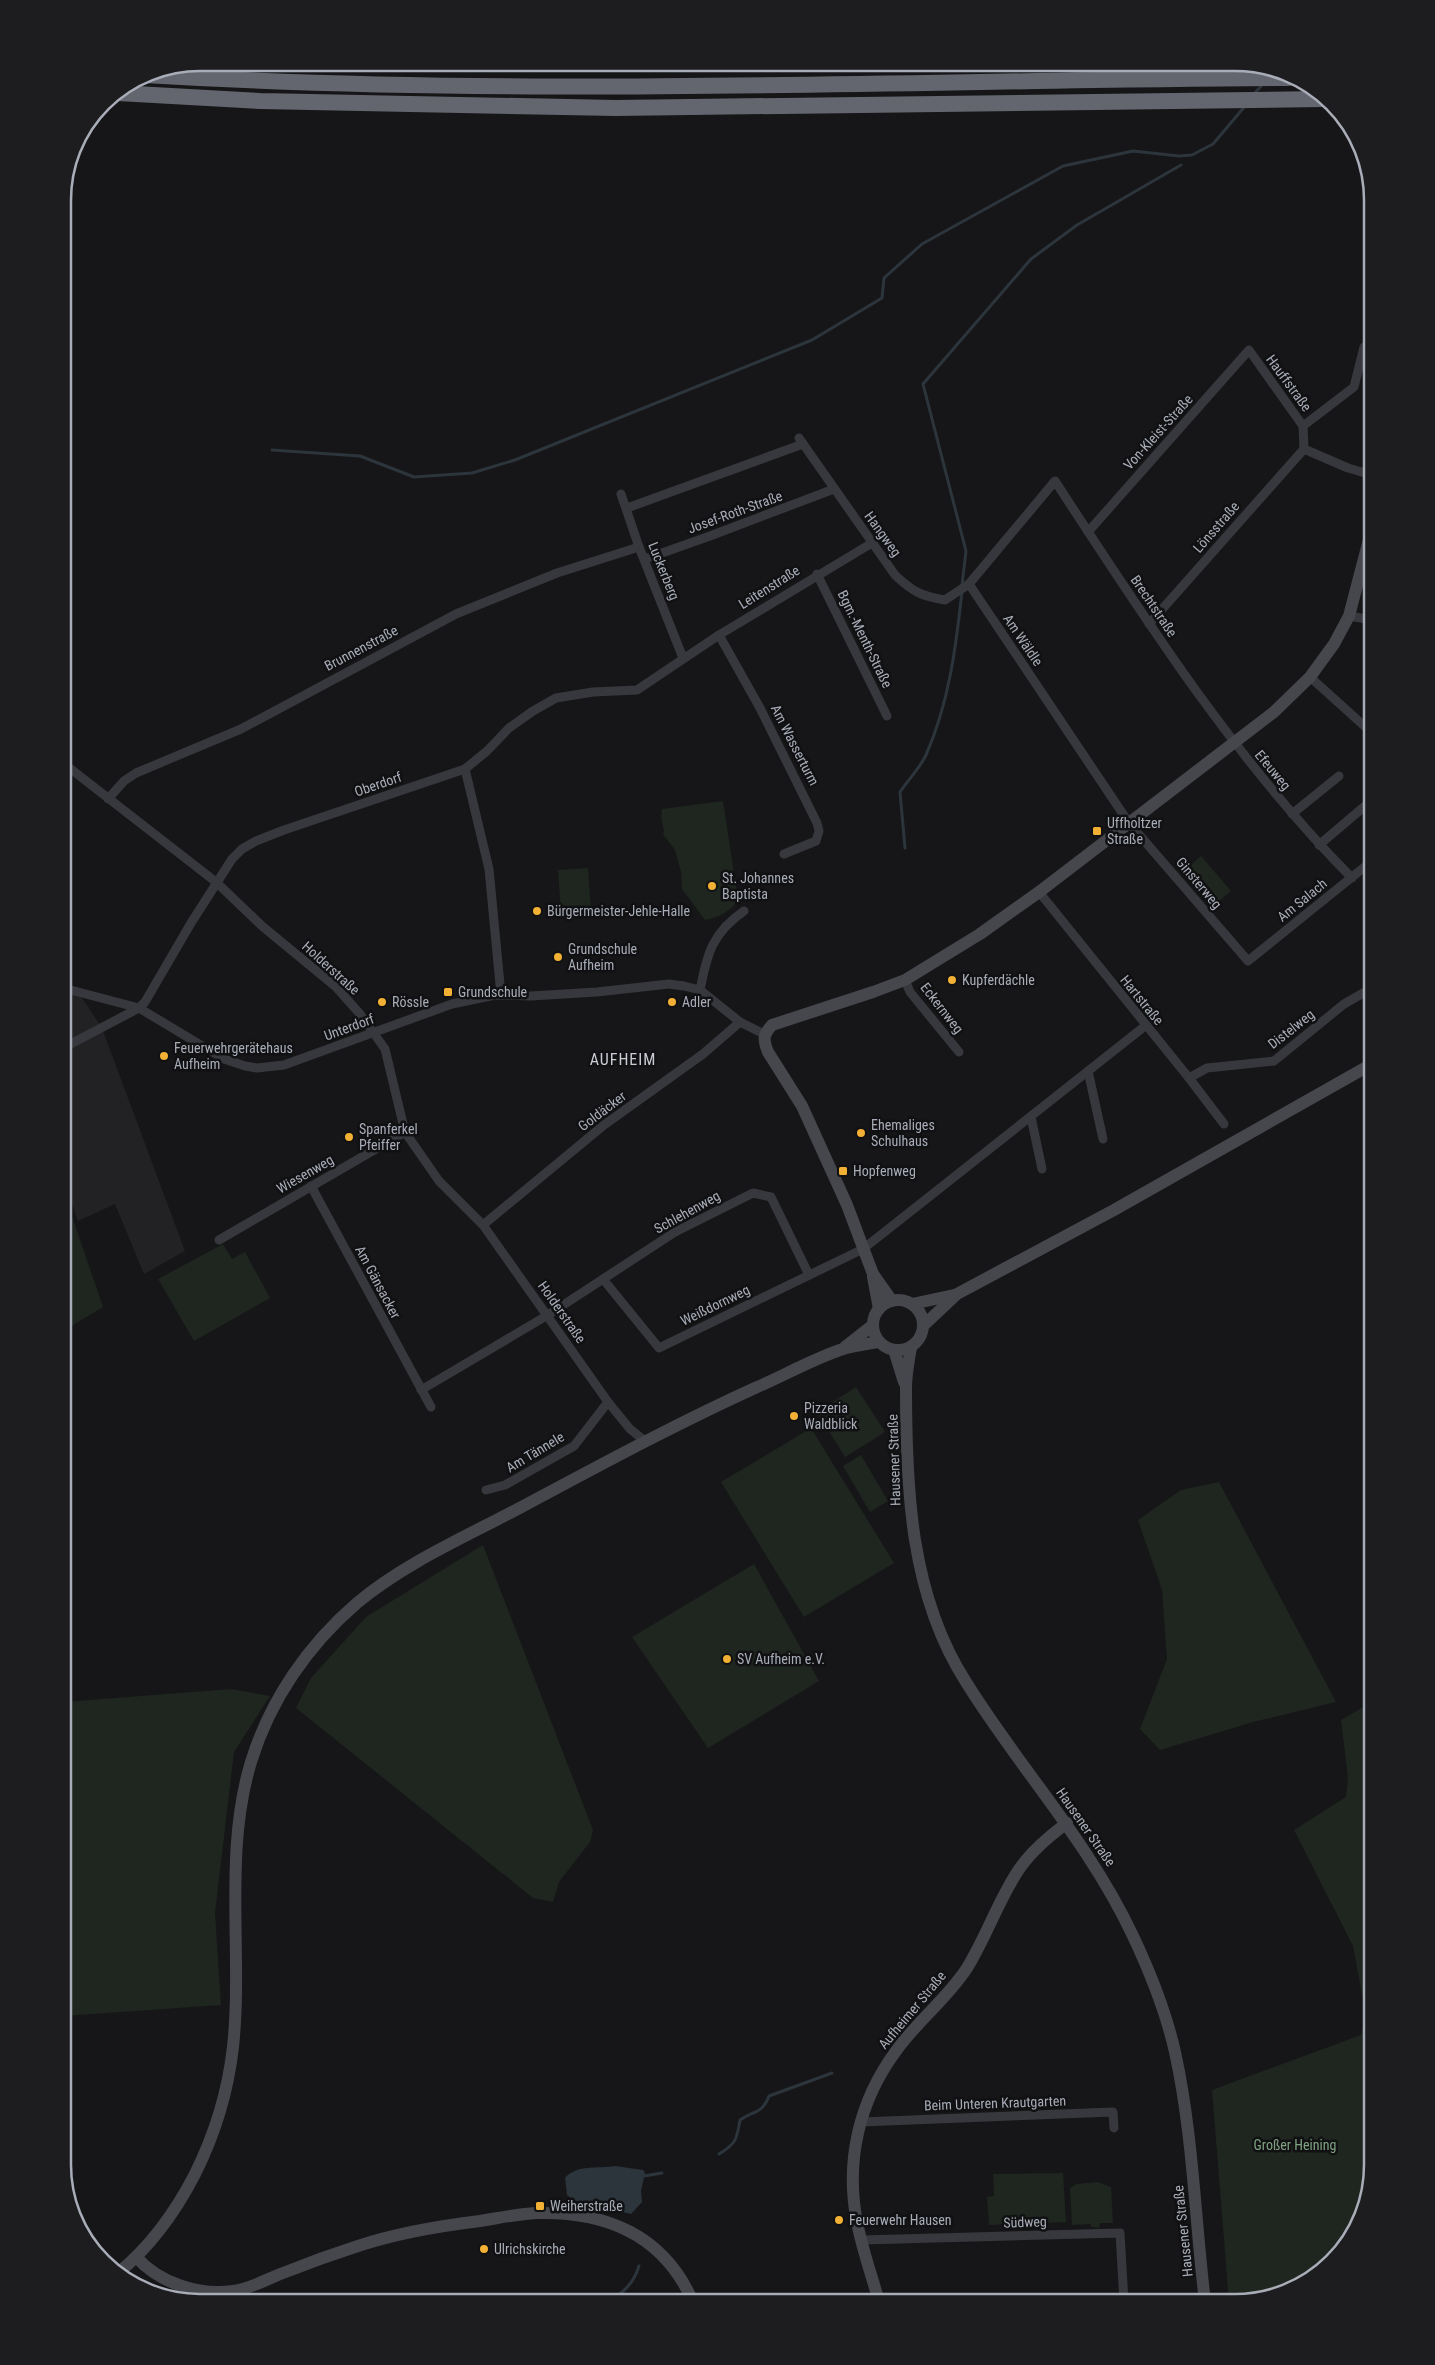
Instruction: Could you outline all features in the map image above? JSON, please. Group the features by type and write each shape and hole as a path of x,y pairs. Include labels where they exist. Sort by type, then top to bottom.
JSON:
{"highway":[{"path":"166,76 246,81 409,86 624,88 1276,78"},
{"path":"129,94 270,101 616,108 1315,99"}],"street":[{"path":"1303,426 1354,387 1364,347"},
{"name":"Hauffstraße","path":"1249,350 1303,426 1304,449"},
{"name":"Von-Kleist-Straße","path":"1088,532 1249,350"},
{"name":"Hangweg","path":"627,508 801,441 895,575 908,588 923,597 945,600 969,584"},
{"path":"1304,449 1348,468 1364,473"},
{"name":"Lönsstraße","path":"1149,624 1304,449"},
{"name":"Brechtstraße","path":"969,584 1055,481 1149,624 1234,744"},
{"name":"Josef-Roth-Straße","path":"645,558 710,536 834,489"},
{"name":"Luckerberg","path":"621,494 639,547 645,558 683,658"},
{"name":"Leitenstraße","path":"683,658 872,542"},
{"name":"Brunnenstraße","path":"108,799 124,781 136,774 241,728 456,614 557,572 639,547"},
{"path":"892,1301 873,1274 834,1176 802,1106 768,1052 764,1042 764,1034 772,1025 904,980 980,934 1039,892 1234,744 1274,712 1310,677 1334,644 1349,616 1364,559"},
{"name":"Bgm.-Menth-Straße","path":"817,574 887,716"},
{"name":"Am Wäldle","path":"969,584 1129,822"},
{"path":"1349,616 1364,619"},
{"name":"Am Wasserturm","path":"719,635 760,708 817,823 819,831 816,841 784,854"},
{"name":"Oberdorf","path":"139,1008 146,1002 216,882 232,859 242,849 259,839 465,769 487,751 509,728 556,698 593,692 637,690 683,658"},
{"path":"1310,677 1364,726"},
{"name":"Efeuweg","path":"1234,744 1319,845 1352,878"},
{"path":"465,769 489,869 501,995"},
{"name":"Holderstraße","path":"72,770 216,882 262,926 336,987 375,1032 385,1049 405,1132 439,1181 483,1225 608,1402 630,1429 644,1441"},
{"path":"1292,814 1339,776"},
{"path":"1319,845 1364,807"},
{"name":"Ginsterweg","path":"1129,822 1248,961"},
{"name":"Am Salach","path":"1248,961 1364,868"},
{"name":"Hartstraße","path":"1039,892 1224,1124"},
{"path":"700,990 711,946 720,931 744,911"},
{"name":"Eckernweg","path":"904,980 910,992 959,1052"},
{"name":"Unterdorf","path":"72,990 139,1008 224,1059 257,1068 284,1065 452,1004 478,997 501,995 531,996 593,992 669,984 700,990 740,1022 764,1034"},
{"name":"Distelweg","path":"1189,1078 1207,1068 1274,1061 1349,1001 1364,993"},
{"path":"72,1043 139,1008"},
{"name":"Goldäcker","path":"483,1225 604,1125 703,1054 740,1022"},
{"path":"863,1249 1146,1026"},
{"path":"923,1326 957,1294 1114,1210 1364,1069"},
{"path":"1088,1071 1103,1139"},
{"path":"1031,1117 1042,1169"},
{"name":"Wiesenweg","path":"219,1240 405,1132"},
{"name":"Am Gänsacker","path":"311,1186 431,1407"},
{"name":"Schlehenweg","path":"548,1315 675,1232 753,1192 770,1197 810,1275"},
{"name":"Weißdornweg","path":"603,1279 659,1348 863,1249"},
{"path":"873,1274 878,1309 873,1325 874,1334 879,1342 894,1350 911,1347 920,1338 923,1326 921,1314 912,1304 900,1300 892,1301 878,1309"},
{"path":"912,1304 957,1294"},
{"path":"421,1390 548,1315"},
{"path":"841,1350 873,1325"},
{"path":"124,2268 137,2258 183,2197 205,2154 226,2090 233,2046 238,1834 250,1764 263,1729 286,1683 322,1638 357,1603 399,1573 644,1441 726,1401 841,1350 879,1342"},
{"name":"Hausener Straße","path":"911,1347 906,1386 906,1466 910,1508 916,1544 942,1636 965,1681 1013,1752 1067,1823 1105,1880 1133,1936 1156,1990 1174,2050 1189,2136 1196,2229 1204,2294"},
{"name":"Hausener Straße","path":"894,1350 906,1386"},
{"name":"Am Tännele","path":"486,1490 505,1485 574,1446 608,1402"},
{"name":"Aufheimer Straße","path":"877,2294 857,2222 853,2179 853,2156 863,2109 882,2071 896,2050 940,2004 963,1974 982,1944 1017,1872 1048,1837 1067,1823"},
{"name":"Beim Unteren Krautgarten","path":"861,2122 1113,2112 1114,2128"},
{"path":"243,2293 359,2245 410,2232 527,2214 557,2213 603,2220 628,2229 644,2239 662,2256 684,2285 688,2293"},
{"name":"Südweg","path":"862,2240 1120,2233 1124,2294"},
{"path":"137,2258 145,2267 163,2279 215,2293"}],"shaded area":[{"path":"72,993 80,995 100,1025 72,1040"},
{"path":"103,1031 185,1251 144,1274 115,1204 78,1221 71,1203 72,1048"},
{"path":"615,2166 643,2170 645,2173 641,2191 642,2202 631,2214 573,2200 567,2195 565,2178 570,2174 582,2169"}],"green space":[{"path":"723,801 738,900 724,913 705,920 682,889 681,872 675,850 663,834 662,809"},
{"path":"1201,856 1231,891 1211,908 1182,873"},
{"path":"588,868 591,911 561,912 558,870"},
{"path":"71,1215 103,1307 71,1326"},
{"path":"223,1244 232,1259 245,1252 270,1298 194,1341 158,1279"},
{"path":"856,1387 885,1432 845,1457 817,1412"},
{"name":"SV Aufheim e.V.","path":"811,1428 894,1563 804,1617 721,1482"},
{"path":"861,1455 888,1501 870,1512 843,1466"},
{"path":"1219,1482 1336,1702 1253,1722 1160,1750 1140,1729 1167,1659 1162,1590 1138,1520 1181,1490"},
{"path":"483,1545 593,1830 590,1842 559,1882 553,1902 533,1898 296,1708 311,1678 366,1617"},
{"name":"SV Aufheim e.V.","path":"754,1564 819,1681 708,1748 632,1637"},
{"path":"231,1689 270,1696 234,1752 215,1913 221,2005 71,2015 71,1701"},
{"name":"Großer Heining","path":"1364,1707 1364,2005 1353,1946 1294,1830 1346,1797 1348,1778 1341,1720"},
{"name":"Großer Heining","path":"1364,2024 1364,2164 1363,2181 1354,2214 1337,2243 1320,2262 1306,2272 1284,2284 1268,2289 1251,2293 1228,2294 1212,2090 1361,2035"},
{"path":"1063,2173 1066,2222 989,2225 987,2197 994,2196 993,2174"},
{"path":"1098,2182 1111,2187 1113,2223 1100,2223 1099,2228 1091,2227 1091,2224 1072,2225 1070,2188 1077,2184"}],"waterway":[{"path":"1254,94 1263,84"},
{"path":"272,450 360,456 414,477 472,473 515,460 812,340 882,298 884,278 922,244 1063,166 1133,151 1179,156 1192,155 1213,144 1246,105"},
{"path":"962,585 966,551 923,384 1031,259 1077,225 1181,165"},
{"path":"905,848 900,792 926,755 934,735 946,695 954,654 962,591"},
{"path":"719,2154 735,2140 740,2120 761,2109 769,2096 832,2073"},
{"path":"644,2176 662,2173"},
{"path":"619,2293 630,2284 639,2266"}],"place":[{"name":"Uffholtzer Straße","path":"1097,831"},
{"name":"St. Johannes Baptista","path":"712,886"},
{"name":"Bürgermeister-Jehle-Halle","path":"537,911"},
{"name":"Grundschule Aufheim","path":"558,957"},
{"name":"Kupferdächle","path":"952,980"},
{"name":"Grundschule","path":"448,992"},
{"name":"Rössle","path":"382,1002"},
{"name":"Adler","path":"672,1002"},
{"name":"Feuerwehrgerätehaus Aufheim","path":"164,1056"},
{"name":"Ehemaliges Schulhaus","path":"861,1133"},
{"name":"Spanferkel Pfeiffer","path":"349,1137"},
{"name":"Hopfenweg","path":"843,1171"},
{"name":"Pizzeria Waldblick","path":"794,1416"},
{"name":"SV Aufheim e.V.","path":"727,1659"},
{"name":"Weiherstraße","path":"540,2206"},
{"name":"Feuerwehr Hausen","path":"839,2220"},
{"name":"Ulrichskirche","path":"484,2249"}],"district":[{"name":"AUFHEIM","path":"623,1059"}]}
